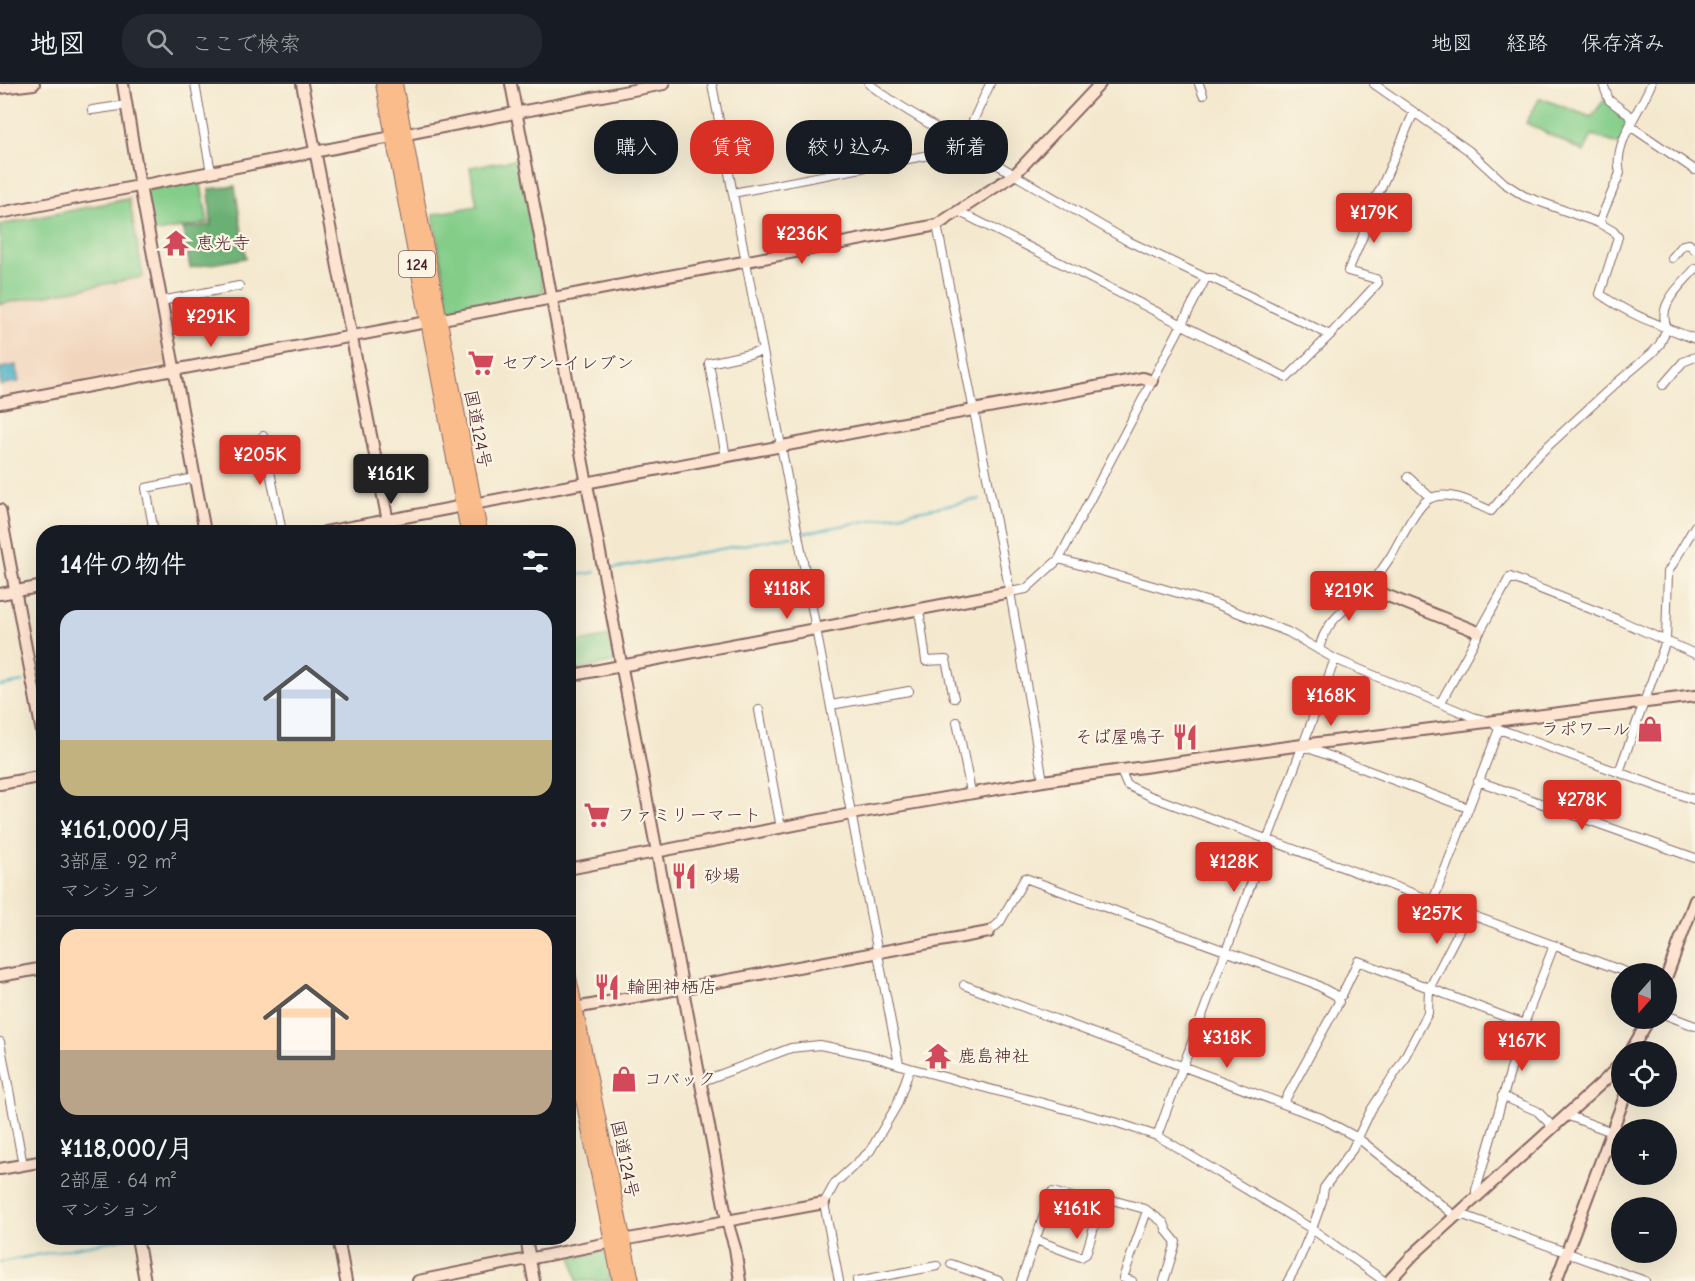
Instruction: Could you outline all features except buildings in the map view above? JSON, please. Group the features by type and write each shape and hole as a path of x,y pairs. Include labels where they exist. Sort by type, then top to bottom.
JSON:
{"highway":[{"name":"国道124号","path":"383,84 399,136"},
{"name":"国道124号","path":"395,84 399,136 433,321 469,506 477,525"},
{"name":"国道124号","path":"468,525 469,506"},
{"name":"国道124号","path":"576,1014 617,1241 620,1281"},
{"name":"国道124号","path":"576,1077 617,1241 632,1281"}],"street":[{"path":"0,88 34,84"},
{"path":"123,84 204,525"},
{"path":"195,84 211,172"},
{"path":"302,84 388,525"},
{"path":"511,84 682,989 727,1221 741,1281"},
{"path":"0,213 664,84"},
{"path":"712,84 899,1064"},
{"path":"869,84 924,121"},
{"path":"973,120 990,84"},
{"path":"0,403 937,225 1014,174 1100,84"},
{"path":"1198,84 1203,95"},
{"path":"1374,84 1387,87 1414,112 1468,150 1504,183 1524,196 1599,223 1613,231 1618,237 1600,294 1620,308 1695,339"},
{"path":"1603,84 1609,100 1629,115 1633,128 1695,170"},
{"path":"1599,223 1620,173 1618,165 1631,120 1646,97 1651,84"},
{"path":"92,110 127,105"},
{"path":"958,211 1287,378 1378,283 1376,279 1348,271 1363,236 1367,213 1381,188 1414,112"},
{"path":"733,193 924,156"},
{"path":"1008,171 1126,240 1206,278 1212,278 1330,335"},
{"path":"937,225 1010,592 1043,781"},
{"path":"1672,258 1683,245 1689,244 1695,250"},
{"path":"1667,328 1664,322 1665,308 1695,269"},
{"path":"576,674 1026,589 1059,559 1206,278"},
{"path":"161,301 239,286"},
{"path":"1319,650 1322,635 1335,617 1368,588 1424,503 1431,498 1454,496 1491,511 1535,458 1652,353 1660,344 1667,328"},
{"path":"726,457 709,363 763,351"},
{"path":"1663,385 1683,362 1695,357"},
{"path":"361,525 1143,378 1152,381"},
{"path":"263,436 281,525"},
{"path":"1408,477 1431,498"},
{"path":"153,525 146,488 195,478"},
{"path":"0,510 36,700"},
{"path":"1619,772 1666,641 1668,572 1695,526"},
{"path":"1059,559 1213,603 1288,632 1335,659 1473,717 1695,800"},
{"path":"1441,702 1510,577 1619,620 1695,654"},
{"path":"0,594 36,587"},
{"path":"1368,588 1478,632"},
{"path":"919,609 926,661 946,660 954,698"},
{"path":"1157,1136 1335,659"},
{"path":"831,705 909,691"},
{"path":"576,867 971,792 1120,769 1302,745 1495,725 1695,696"},
{"path":"759,710 781,828"},
{"path":"957,722 971,792"},
{"path":"1433,901 1478,781 1495,725"},
{"path":"1302,745 1468,808"},
{"path":"1120,769 1127,785 1150,796 1611,966"},
{"path":"0,784 36,777"},
{"path":"1478,781 1695,858"},
{"path":"576,1008 989,932 1000,922 1025,878 1313,983 1337,996 1339,1002 1284,1102"},
{"path":"1672,963 1694,905"},
{"path":"1288,1281 1312,1228 1324,1188 1352,1150 1371,1110 1401,1064 1428,1013 1429,989 1468,914"},
{"path":"1476,1197 1502,1096 1524,1024 1554,945"},
{"path":"1337,996 1342,995 1358,961 1524,1024"},
{"path":"0,976 36,969"},
{"path":"964,985 1284,1102 1321,1118 1358,1138 1455,1216 1466,1216 1645,1281"},
{"path":"1677,1019 1695,1026"},
{"path":"1637,1041 1644,1029"},
{"path":"1642,1033 1643,1041"},
{"path":"0,1042 23,1165"},
{"path":"700,1082 791,1048 820,1045 840,1048 1115,1122 1157,1136 1312,1228 1383,1281"},
{"path":"839,1281 824,1203 835,1183 870,1152 897,1105 910,1068"},
{"path":"1389,1281 1414,1254 1611,1074"},
{"path":"1502,1096 1538,1111 1553,1127"},
{"path":"1566,1115 1611,1132"},
{"path":"1556,1281 1611,1135"},
{"path":"0,1169 36,1163"},
{"path":"1021,1281 1052,1192 1101,1204 1112,1200 1145,1209 1164,1222 1167,1231 1176,1242 1164,1281"},
{"path":"418,1281 824,1203"},
{"path":"1036,1240 1081,1257 1086,1254 1101,1204"},
{"path":"1132,1281 1123,1278 1147,1211"},
{"path":"138,1245 145,1281"},
{"path":"339,1245 346,1281"},
{"path":"527,1245 534,1281"},
{"path":"951,1264 999,1281"},
{"path":"857,1281 883,1279 936,1266"}],"shaded area":[{"path":"132,196 168,365 0,399 0,222"}],"green space":[{"path":"1540,98 1591,117 1605,99 1627,116 1625,122 1628,123 1620,145 1592,135 1584,152 1526,123"},
{"path":"521,159 544,294 449,310 433,214 477,206 470,167"},
{"path":"200,179 208,223 153,233 145,193 148,190"},
{"path":"235,186 246,258 190,268 183,229 211,225 209,189"},
{"path":"129,199 143,277 0,304 0,225"},
{"path":"609,636 615,662 576,670 576,643"},
{"path":"605,1251 611,1281 577,1281 572,1257"}],"water":[{"path":"16,365 19,382 0,385 0,368"}],"waterway":[{"path":"804,533 980,499"},
{"path":"611,569 792,536"},
{"path":"576,576 596,572"},
{"path":"0,686 23,682"},
{"path":"0,1262 90,1245"}],"place":[{"name":"恵光寺","path":"176,243"},
{"name":"セブン-イレブン","path":"481,363"},
{"name":"ラポワール","path":"1650,729"},
{"name":"そば屋鳴子","path":"1185,737"},
{"name":"ファミリーマート","path":"597,815"},
{"name":"砂場","path":"684,876"},
{"name":"輪囲神栖店","path":"607,987"},
{"name":"鹿島神社","path":"938,1056"},
{"name":"コバック","path":"624,1079"}]}
